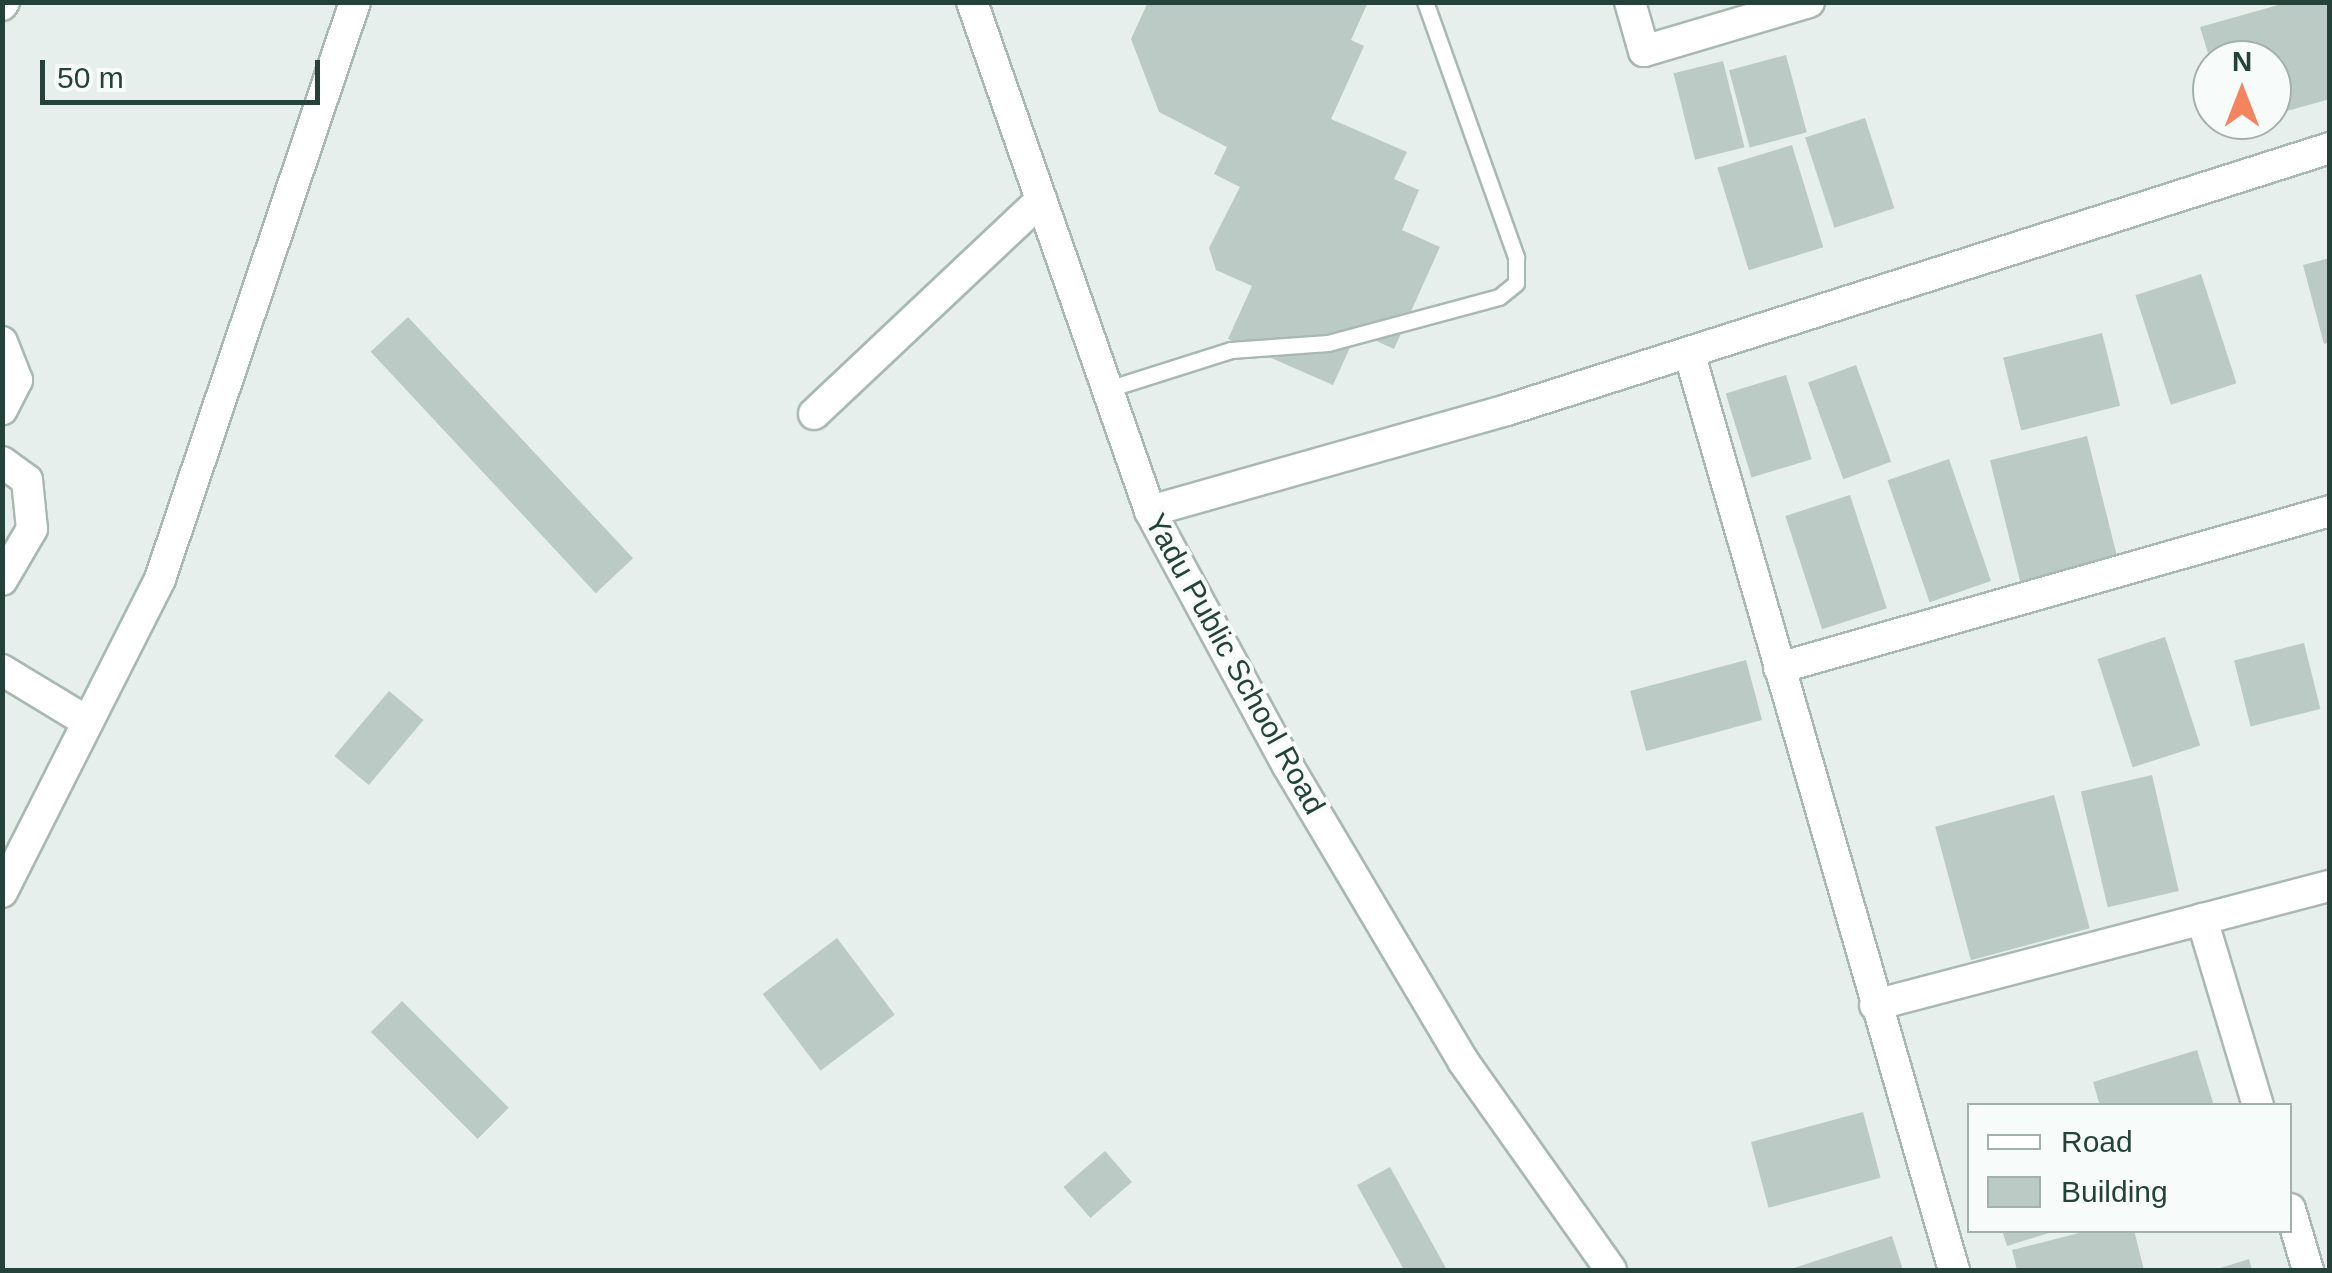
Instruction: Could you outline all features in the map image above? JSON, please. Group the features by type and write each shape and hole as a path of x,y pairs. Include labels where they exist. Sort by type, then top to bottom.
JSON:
{"street":[{"path":"2,892 160,579 355,2"},
{"name":"Yadu Public School Road","path":"972,2 1150,511 1288,766 1463,1060 1611,1270"},
{"path":"1630,2 1644,52 1809,2"},
{"path":"1150,511 1689,352 2330,148"},
{"path":"814,414 1041,200"},
{"path":"2,342 10,346 18,380 2,408"},
{"path":"1689,352 1954,1270"},
{"path":"2,462 27,480 32,528 2,580"},
{"path":"1779,668 2330,511"},
{"path":"2,670 88,722"},
{"path":"1875,1005 2330,886"},
{"path":"2202,919 2257,1103"},
{"path":"2292,1216 2308,1270"}],"lane":[{"path":"1108,389 1230,350 1328,343 1500,297 1516,283 1516,256 1426,2"}],"building":[{"path":"1148,2 1368,2 1351,40 1364,46 1331,119 1407,152 1394,179 1419,190 1402,230 1440,247 1394,349 1357,332 1333,385 1228,339 1252,286 1216,270 1209,248 1240,187 1214,174 1227,147 1159,112 1131,39"},
{"path":"2289,2 2330,2 2330,99 2292,109 2292,40 2204,40 2200,27"},
{"path":"1786,55 1807,132 1750,148 1729,70"},
{"path":"1723,61 1745,147 1695,160 1674,73"},
{"path":"1865,118 1894,208 1834,228 1805,137"},
{"path":"1792,145 1823,247 1749,270 1717,168"},
{"path":"2330,258 2330,342 2324,344 2303,265"},
{"path":"2201,274 2237,383 2171,405 2135,295"},
{"path":"408,317 633,558 596,593 371,352"},
{"path":"2102,333 2120,406 2021,430 2003,358"},
{"path":"1856,365 1891,462 1843,479 1808,382"},
{"path":"1786,375 1812,459 1751,478 1726,393"},
{"path":"2087,436 2118,559 2021,583 1990,460"},
{"path":"1949,459 1991,581 1930,602 1888,480"},
{"path":"1850,495 1887,608 1822,629 1785,516"},
{"path":"2165,637 2200,745 2133,767 2097,659"},
{"path":"2304,643 2320,709 2251,726 2234,660"},
{"path":"1746,660 1762,720 1646,751 1630,691"},
{"path":"389,691 423,720 369,785 334,756"},
{"path":"2152,775 2179,891 2108,907 2081,791"},
{"path":"2054,795 2090,928 1971,960 1935,827"},
{"path":"837,938 895,1015 821,1071 763,994"},
{"path":"402,1001 509,1108 478,1139 371,1032"},
{"path":"2197,1050 2213,1103 2099,1103 2093,1082"},
{"path":"1863,1112 1881,1178 1769,1208 1751,1142"},
{"path":"1105,1151 1132,1182 1090,1218 1063,1187"},
{"path":"1390,1167 1447,1270 1404,1270 1357,1185"},
{"path":"2003,1233 2049,1233 2007,1246"},
{"path":"2079,1233 2135,1233 2144,1270 2017,1270 2012,1250"},
{"path":"1892,1236 1903,1270 1788,1270"},
{"path":"2249,1259 2252,1270 2214,1270"}]}
